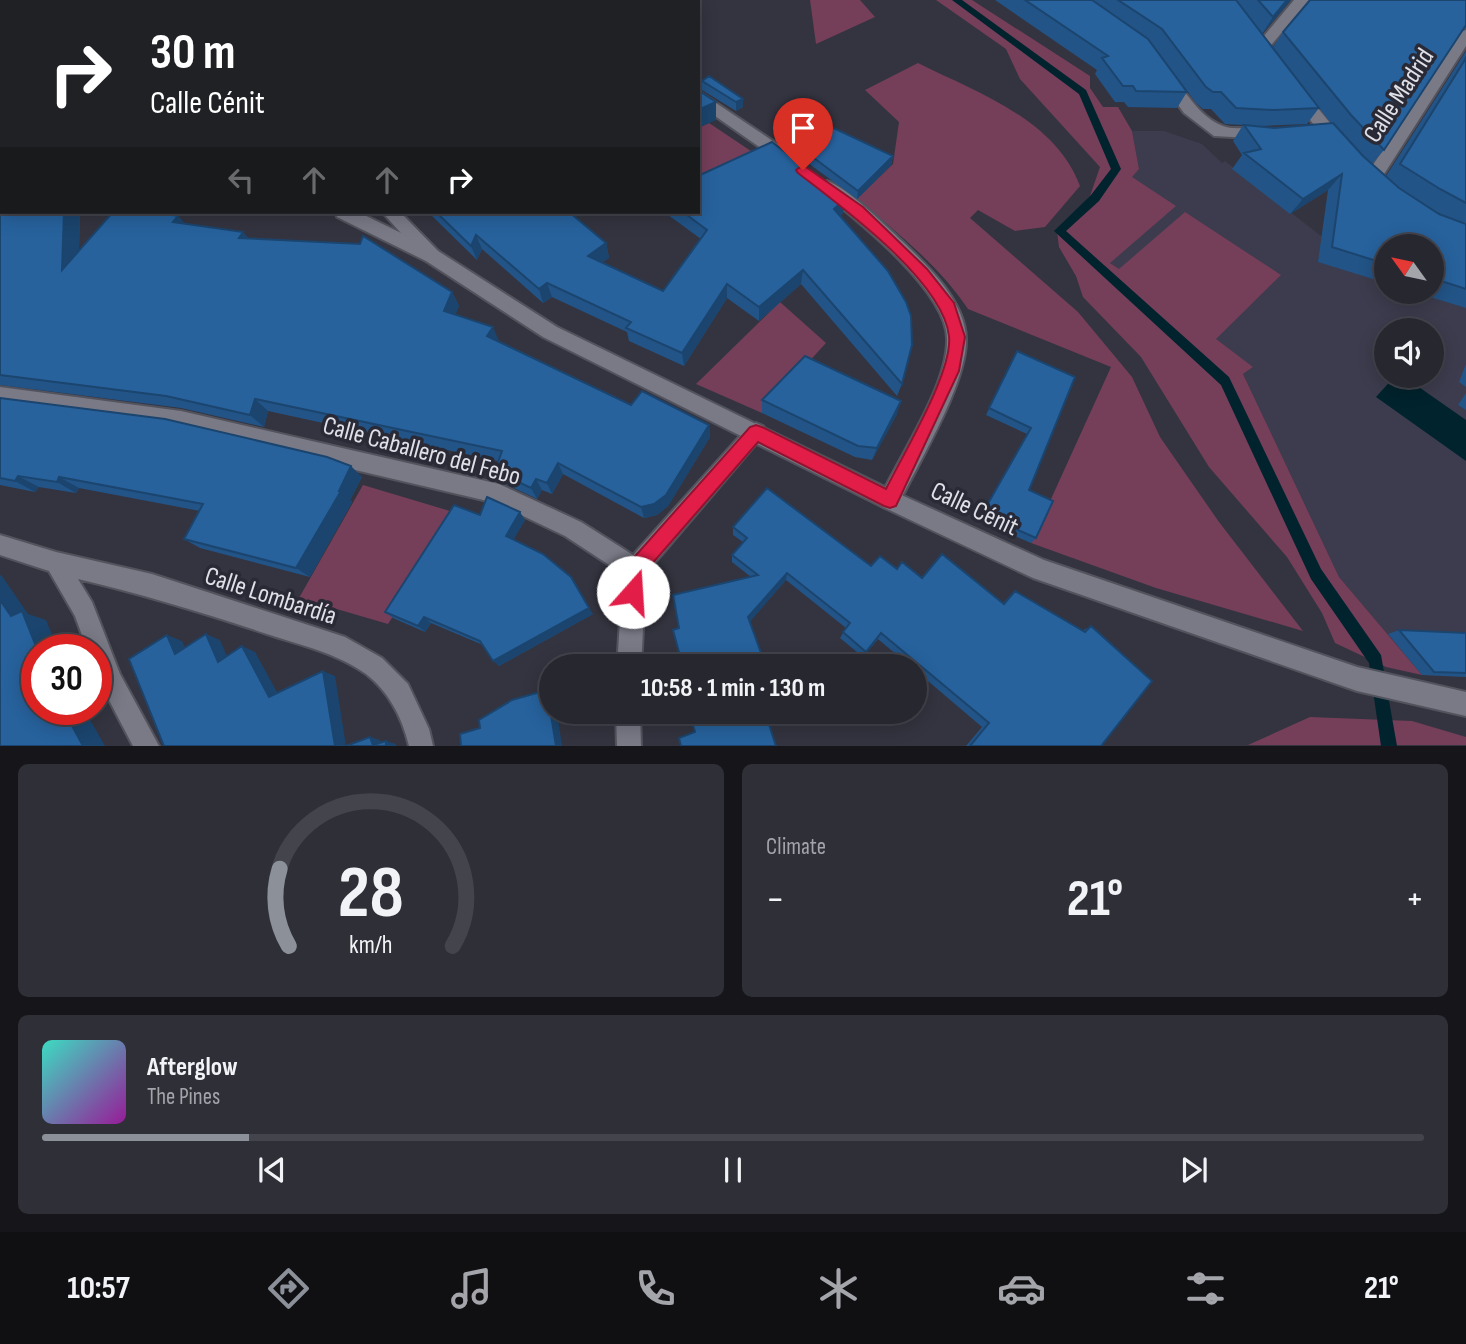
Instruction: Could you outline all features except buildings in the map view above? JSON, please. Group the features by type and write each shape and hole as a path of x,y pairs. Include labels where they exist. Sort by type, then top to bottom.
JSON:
{"street":[{"path":"1263,47 1302,0"},
{"name":"Calle Madrid","path":"1286,78 1320,131 1367,175 1466,35"},
{"path":"1161,71 1189,109 1220,132 1275,134"},
{"path":"700,97 858,211 922,273 949,307 957,337 951,371 890,500"},
{"name":"Calle Cénit","path":"347,214 432,256 550,332 890,500 1041,570 1357,678 1466,704"},
{"path":"392,214 432,256"},
{"name":"Calle Caballero del Febo","path":"0,396 181,420 499,494 573,529 635,569"},
{"path":"629,654 635,569 756,432"},
{"name":"Calle Lombardía","path":"0,545 55,563 152,585 337,645 374,666 400,692 417,729 421,746"},
{"path":"55,563 84,610 110,681 147,746"},
{"path":"628,724 629,746"}],"shaded area":[{"path":"810,0 860,0 875,17 816,44"},
{"path":"936,0 972,0 1090,76 1090,88 1103,107 1118,107 1132,131 1139,169 1132,177 1176,206 1110,263 1119,269 1185,212 1281,275 1216,339 1253,367 1243,374 1339,577 1422,675 1386,667 1335,643 1322,613 1287,557 1209,467 1141,357 1083,297 1076,276 1059,247 1057,231 1090,196 1100,167 1020,79 1006,49"},
{"path":"918,63 1012,111 1053,143 1068,163 1080,186 1045,227 1015,231 978,210 970,218 1078,312 1132,377 1160,437 1219,522 1303,631 1156,588 1031,543 1111,367 968,309 931,264 857,199 893,164 899,122 865,90"},
{"path":"709,123 769,163 700,191 700,127"},
{"path":"1132,131 1164,131 1202,144 1222,163 1225,161 1321,236 1374,240 1374,304 1444,304 1444,246 1466,248 1466,677 1422,675 1339,577 1243,374 1253,367 1065,230 1139,169"},
{"path":"780,302 826,343 762,413 696,384"},
{"path":"1384,388 1420,388 1466,420 1466,461 1376,397"},
{"path":"363,485 460,514 388,624 299,598"},
{"path":"1310,717 1412,721 1466,737 1466,745 1248,745"}],"waterway":[{"path":"956,0 1083,92 1116,169 1095,198 1059,231 1225,381 1316,574 1376,660 1389,746"}],"route":[{"path":"633,592 635,569 756,432 890,500 951,371 957,337 949,307 922,273 858,211 803,170"}]}
